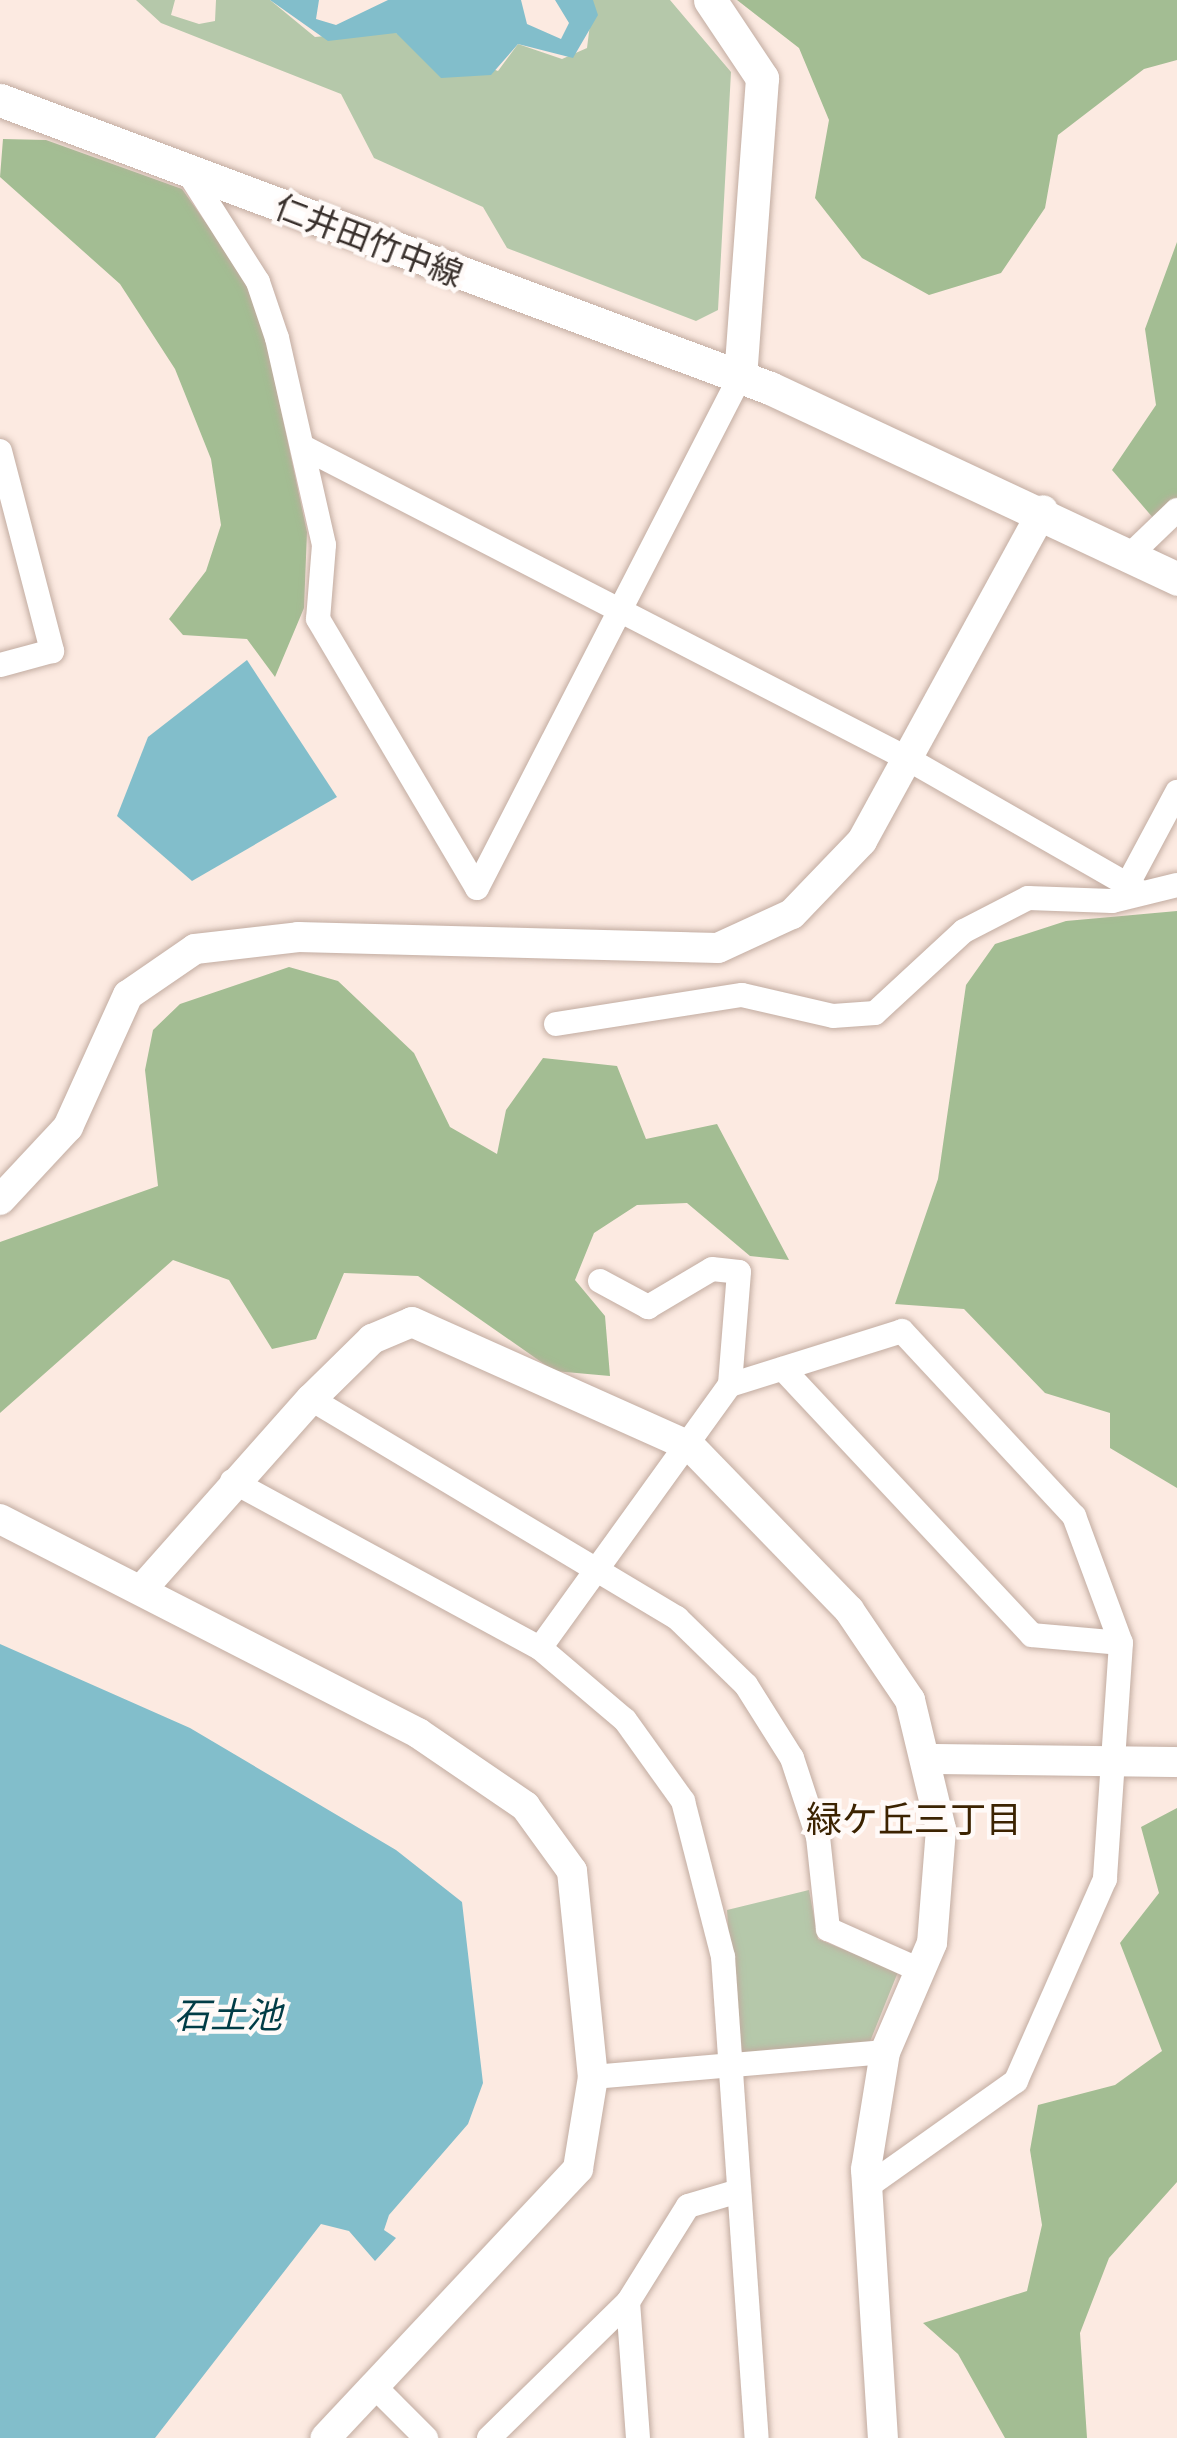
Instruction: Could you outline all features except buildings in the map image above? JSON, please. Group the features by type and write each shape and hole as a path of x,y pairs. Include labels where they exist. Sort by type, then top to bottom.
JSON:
{"main road":[{"path":"710,0 749,44 764,95 740,377"},
{"name":"仁井田竹中線","path":"0,100 740,377 1043,510 1177,579"}],"street":[{"path":"188,172 259,282 305,448 324,545 318,619 477,889 623,615 740,377"},
{"path":"305,448 908,759 1136,886"},
{"path":"0,451 52,651 0,665"},
{"path":"1130,555 1177,509"},
{"path":"0,1200 48,1158 112,1018 170,958 298,937 718,948 792,914 847,864 1043,510"},
{"path":"1136,886 1177,792"},
{"path":"556,1024 742,995 833,1016 875,1012 964,931 1028,898 1177,885"},
{"path":"540,1648 691,1447 730,1385 739,1272 712,1269 648,1307 600,1281"},
{"path":"142,1588 232,1480 311,1399 372,1339 412,1322 691,1447 886,1654 932,1759 940,1887 932,1942 915,1968 885,2052 868,2186 884,2438"},
{"path":"730,1385 902,1331 1074,1516 1121,1643 1117,1758 1105,1879 1016,2081 868,2186"},
{"path":"783,1369 1032,1635 1121,1643"},
{"path":"311,1399 601,1567 677,1618 746,1685 792,1758 818,1838 828,1929 915,1968"},
{"path":"232,1480 540,1648 625,1720 683,1801 710,1876 758,2438"},
{"path":"0,1520 142,1588 418,1733 547,1829 580,1899 593,2077 588,2142 558,2200 325,2438"},
{"path":"932,1759 1177,1762"},
{"path":"593,2077 728,2061 885,2052"},
{"path":"489,2438 628,2302 688,2206 739,2191"},
{"path":"628,2302 638,2438"},
{"path":"376,2387 426,2438"}],"green space":[{"path":"136,0 175,0 171,15 199,24 215,21 216,0 270,0 315,37 388,30 498,71 518,44 562,59 587,48 593,0 670,0 731,72 718,310 696,321 507,248 483,207 374,158 341,94 161,23"},
{"path":"737,0 1177,0 1177,60 1144,69 1058,135 1045,208 1001,273 929,295 862,258 815,198 829,120 799,48"},
{"path":"3,139 46,140 182,189 241,272 259,307 307,532 304,608 275,677 247,639 183,635 169,619 206,571 221,525 211,459 175,369 120,284 0,177"},
{"path":"1177,242 1177,517 1160,526 1112,470 1156,405 1145,329"},
{"path":"1177,911 1177,1488 1110,1448 1110,1413 1045,1393 964,1309 895,1304 938,1179 966,985 995,944 1066,921"},
{"path":"289,967 338,981 414,1053 450,1127 497,1154 506,1110 543,1058 617,1066 646,1139 717,1124 789,1260 750,1256 687,1203 637,1205 594,1233 575,1280 605,1316 610,1376 554,1371 418,1276 344,1273 316,1339 272,1349 229,1280 173,1260 0,1413 0,1242 158,1186 145,1070 153,1030 180,1004"},
{"path":"1177,1808 1177,2182 1109,2258 1080,2333 1087,2438 1005,2438 958,2354 923,2323 1027,2291 1042,2225 1030,2150 1038,2105 1115,2085 1162,2051 1120,1943 1159,1893 1141,1827"},
{"path":"809,1890 818,1939 898,1972 869,2044 736,2053 727,1910"}],"water":[{"path":"270,0 319,0 316,19 336,25 388,0 521,0 527,24 561,39 569,23 555,0 593,0 598,15 573,58 518,44 491,75 441,78 396,33 328,41"},
{"path":"247,660 337,797 192,881 117,816 148,737"},
{"name":"石土池","path":"0,1644 190,1728 396,1850 462,1902 483,2083 468,2124 389,2215 384,2230 396,2238 375,2261 349,2231 321,2224 155,2438 0,2438"}],"district":[{"name":"緑ケ丘三丁目","path":"914,1819"}]}
